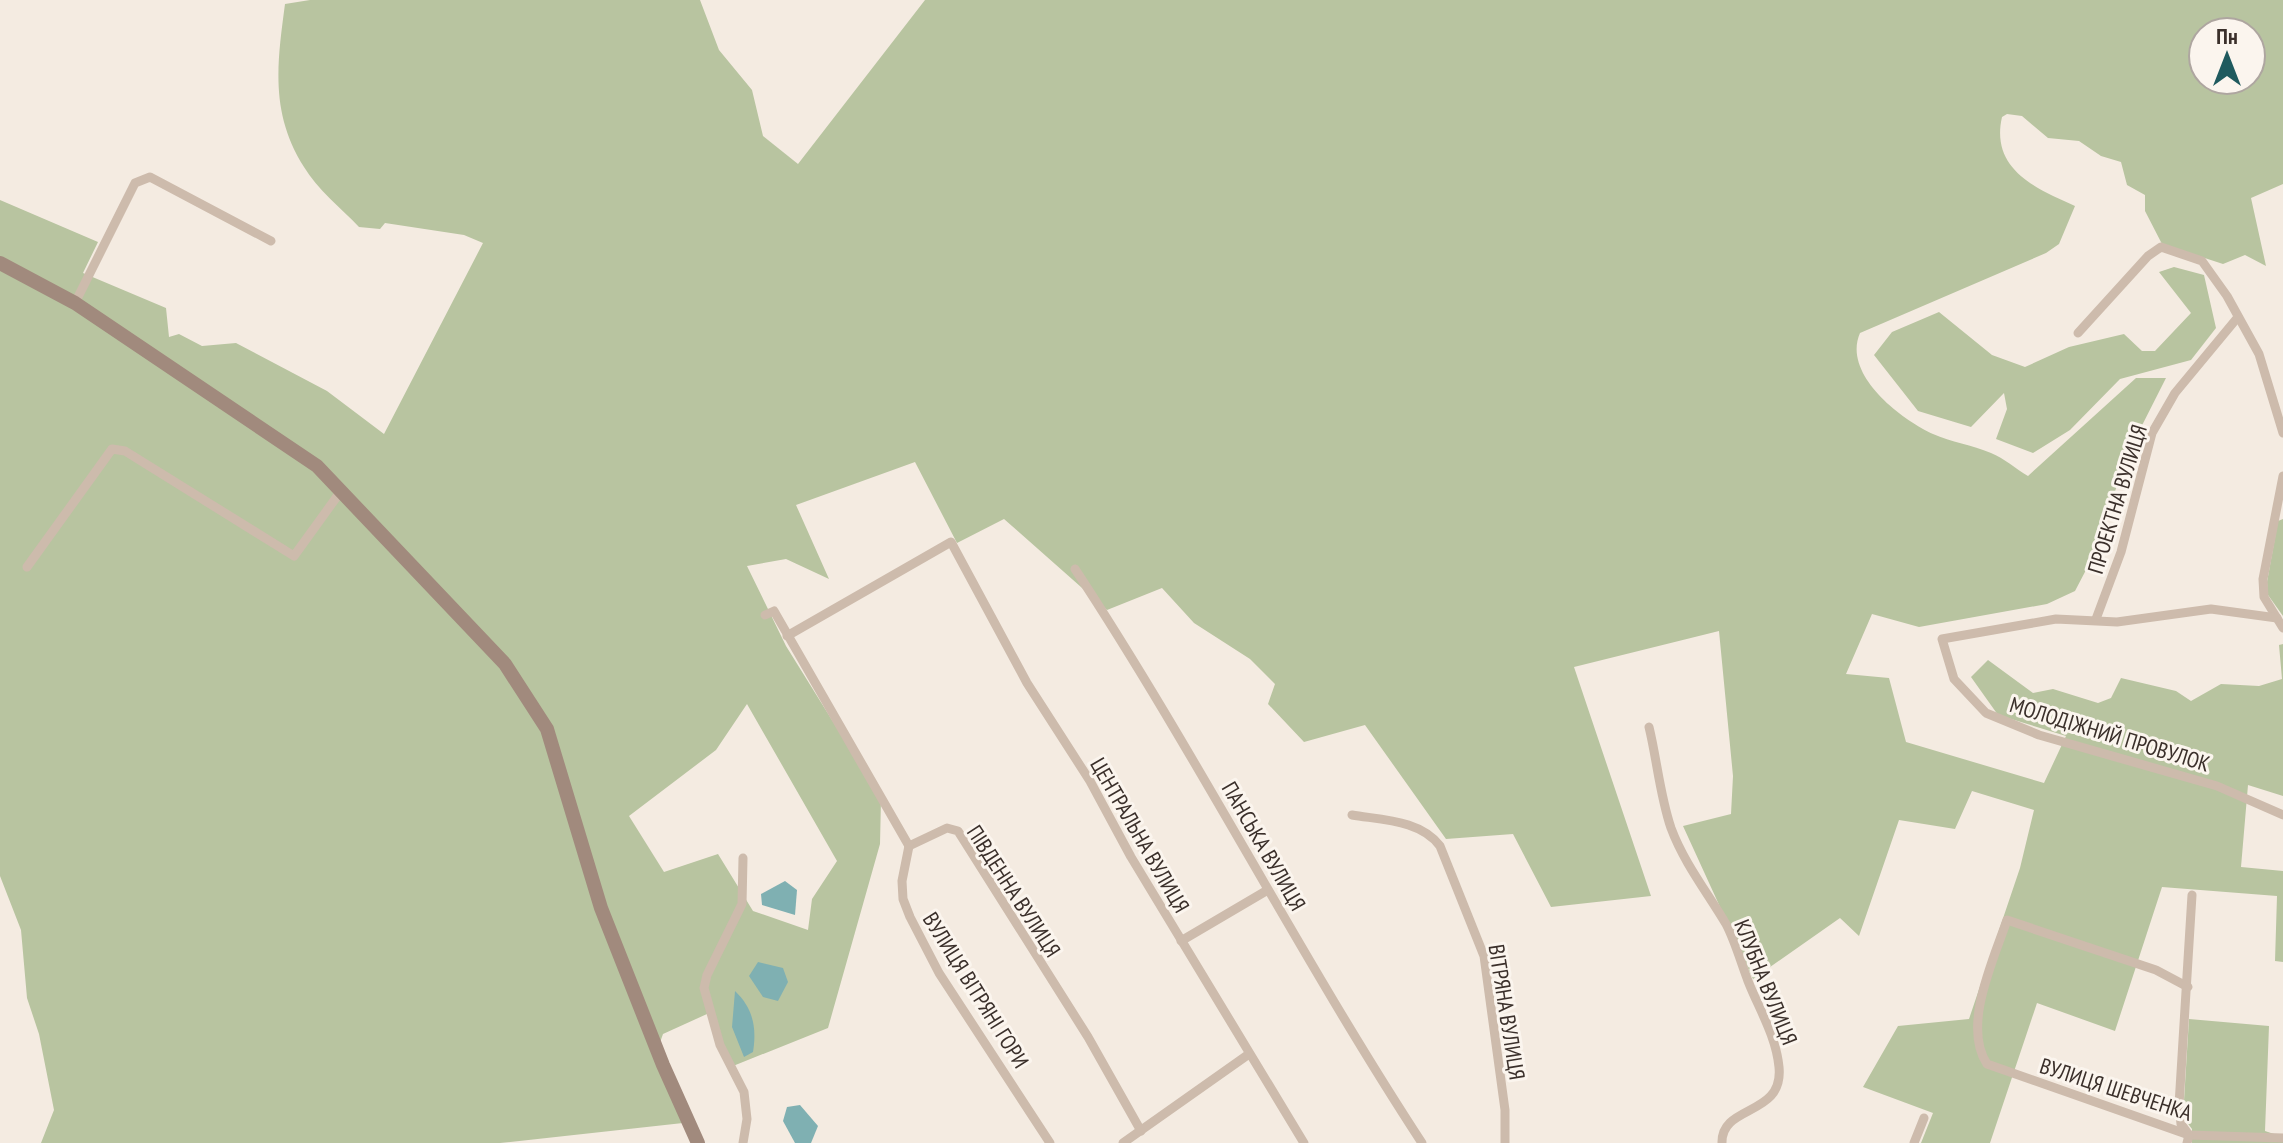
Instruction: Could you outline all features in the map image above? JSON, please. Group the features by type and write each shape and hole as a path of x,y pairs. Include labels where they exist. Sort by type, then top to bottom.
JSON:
{"street":[{"path":"75,303 135,183 142,178 150,177 271,241"},
{"path":"2078,333 2148,256 2161,247 2202,261 2259,354 2283,433"},
{"path":"0,263 75,303 317,466 505,664 547,729 601,908 663,1065 698,1143"},
{"name":"ПРОЕКТНА ВУЛИЦЯ","path":"2096,619 2121,552 2152,433 2175,393 2238,317"},
{"path":"27,567 112,449 125,451 294,556 341,491"},
{"path":"2283,476 2263,579 2264,597 2283,628"},
{"name":"ЦЕНТРАЛЬНА ВУЛИЦЯ","path":"787,636 951,542 1027,683 1090,781 1181,941 1304,1143"},
{"name":"ПАНСЬКА ВУЛИЦЯ","path":"1075,569 1134,656 1266,891 1422,1143"},
{"path":"2096,619 2139,620 2211,609 2277,618"},
{"path":"765,615 774,611 909,846"},
{"name":"МОЛОДІЖНИЙ ПРОВУЛОК","path":"2096,619 2056,619 1942,639 1954,679 1986,713 2039,735 2217,786 2283,815"},
{"name":"КЛУБНА ВУЛИЦЯ","path":"1649,727 1671,828 1690,869 1727,925 1767,1024 1779,1066 1779,1084 1773,1095 1763,1105 1733,1119 1722,1136 1722,1143"},
{"name":"ВІТРЯНА ВУЛИЦЯ","path":"1352,815 1420,829 1432,834 1440,846 1484,956 1505,1110 1505,1143"},
{"name":"ПІВДЕННА ВУЛИЦЯ","path":"909,846 947,828 958,831 1088,1037 1141,1131"},
{"name":"ВУЛИЦЯ ВІТРЯНІ ГОРИ","path":"909,846 902,881 903,899 910,917 939,973 1050,1143"},
{"path":"743,858 742,904 707,975 704,988 720,1045 744,1092 747,1119 743,1143"},
{"path":"1181,941 1266,891"},
{"path":"2188,1139 2181,1124 2179,1105 2192,895"},
{"name":"ВУЛИЦЯ ШЕВЧЕНКА","path":"2188,987 2156,970 2007,920 1980,1009 1978,1050 1987,1064 2188,1139 2283,1138"},
{"path":"1123,1143 1249,1054"},
{"path":"1914,1143 1924,1118"}],"green space":[{"path":"310,0 700,0 719,50 752,90 763,136 798,164 925,0 2283,0 2283,184 2251,198 2266,266 2245,255 2223,264 2162,244 2145,211 2145,195 2127,185 2121,162 2101,156 2079,141 2048,138 2022,116 2007,114 2002,117 2000,135 2010,164 2032,184 2075,206 2059,244 2046,253 1860,333 1857,348 1859,364 1866,379 1905,418 1933,434 1991,453 2028,476 2136,378 2166,378 2125,459 2098,547 2075,591 2047,604 1919,627 1872,614 1846,674 1889,678 1906,742 2044,783 2066,736 1998,715 1971,677 1988,660 2033,693 2053,689 2098,703 2111,698 2121,678 2176,691 2191,701 2221,684 2259,686 2282,679 2279,645 2283,644 2283,796 2248,785 2241,867 2283,871 2283,962 2275,961 2277,896 2162,887 2115,1031 2037,1003 1990,1143 1921,1143 1933,1113 1863,1087 1898,1026 1969,1019 2020,868 2034,810 1972,791 1955,829 1899,820 1859,936 1840,918 1753,979 1683,826 1731,814 1733,776 1719,631 1574,667 1651,896 1551,907 1513,834 1446,839 1365,725 1304,742 1268,704 1275,684 1250,659 1194,623 1162,588 1107,610 1004,519 957,543 915,462 796,505 829,579 786,559 747,566 786,646 881,799 880,844 828,1028 733,1066 707,1014 663,1034 657,1051 683,1123 500,1143 41,1143 54,1110 39,1034 27,998 21,930 0,876 0,200 98,242 83,273 166,308 169,337 179,334 202,346 236,343 327,391 384,434 483,243 464,235 385,223 380,229 359,227 316,183 293,147 281,108 280,47 285,4","holes":["747,704 837,861 812,899 808,930 753,911 718,854 664,872 629,816 716,750"]},
{"path":"2174,267 2204,275 2216,328 2191,360 2120,379 2070,430 2033,453 1996,439 2007,409 2004,393 1971,427 1918,411 1874,355 1892,332 1939,312 1992,355 2025,367 2069,347 2124,334 2142,351 2155,351 2191,313 2159,272"},
{"path":"2283,519 2283,616 2268,595 2267,582 2278,521"},
{"path":"2189,1019 2269,1026 2265,1131 2283,1137 2283,1143 2192,1143 2192,1129 2183,1117"}],"water":[{"path":"785,881 797,890 795,915 762,905 761,894"},
{"path":"758,962 783,968 788,982 778,1001 763,997 749,976"},
{"path":"735,991 750,1011 754,1027 753,1052 744,1057 732,1027"},
{"path":"800,1105 818,1126 811,1143 795,1143 783,1121 787,1107"}]}
